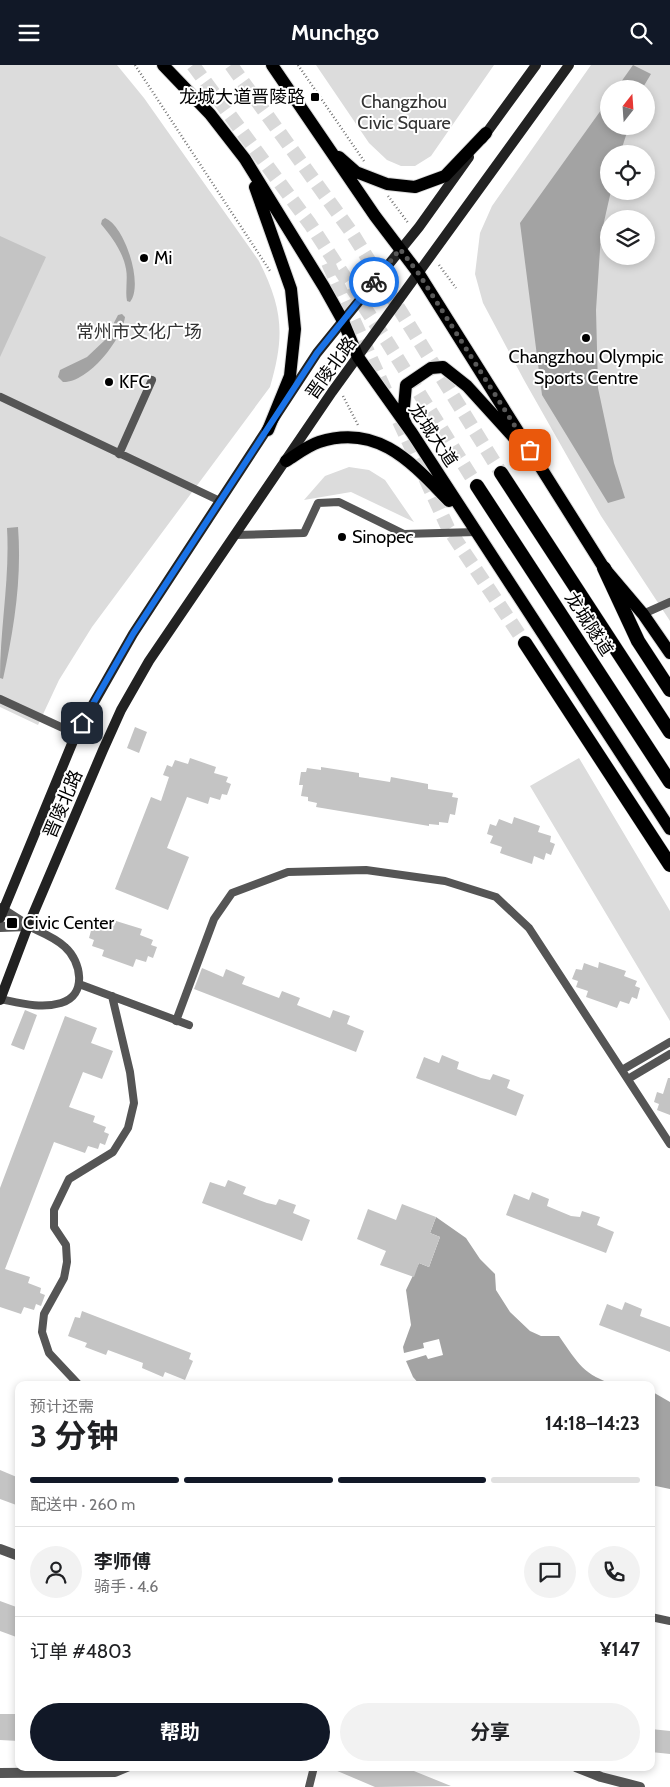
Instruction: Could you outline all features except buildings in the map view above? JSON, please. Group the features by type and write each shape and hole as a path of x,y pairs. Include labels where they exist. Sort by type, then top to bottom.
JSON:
{"highway":[{"name":"龙城隧道","path":"500,473 670,732"},
{"name":"龙城隧道","path":"476,486 670,782"},
{"path":"604,568 638,641 670,690"},
{"path":"524,643 670,865"}],"main road":[{"name":"龙城大道","path":"163,65 210,114 245,159 343,321 358,357 412,433 670,829"},
{"path":"272,65 324,144 419,274 604,568 644,614 670,653"},
{"name":"晋陵北路","path":"1,912 76,734 133,634 268,431 317,353 419,227 536,65"},
{"name":"晋陵北路","path":"0,1000 28,927 121,710 149,661 337,386 569,65"},
{"path":"324,144 356,171 387,184 415,187 445,176 486,133"},
{"path":"245,159 275,239 291,289 295,329 290,376 268,431"},
{"path":"412,433 403,418 406,385 431,368 442,367 467,386 540,466"},
{"path":"286,461 317,442 349,435 381,443 410,461 473,528"}],"street":[{"path":"1,912 28,927"},
{"path":"0,927 28,927"},
{"path":"0,1549 15,1555"},
{"path":"0,1773 117,1771"},
{"path":"585,1771 616,1784 640,1787"}],"lane":[{"path":"119,453 152,379"},
{"path":"1,397 220,501"},
{"path":"235,535 304,533 318,503 339,502 404,534 473,528"},
{"path":"644,614 668,602 670,593"},
{"path":"0,699 76,734"},
{"path":"176,1021 214,919 232,893 288,872 366,870 445,881 496,897 530,928 670,1144"},
{"path":"0,1000 43,1006 63,1003 74,995 79,984 79,966 66,947 28,927"},
{"path":"79,984 189,1025"},
{"path":"75,1381 49,1353 42,1332 44,1314 64,1278 67,1262 66,1245 54,1227 54,1210 69,1179 113,1151 128,1128 134,1103 130,1072 112,996"},
{"path":"622,1070 670,1041"},
{"path":"628,1079 670,1054"},
{"path":"655,1618 670,1621"},
{"path":"309,1787 313,1771"}],"path":[{"path":"135,65 274,279"},
{"path":"317,353 366,439"}],"green space":[{"name":"常州市文化广场","path":"0,65 117,65 144,98 259,261 273,294 279,323 278,353 270,387 92,627 59,680 38,725 0,707"},
{"name":"Changzhou Civic Square","path":"316,65 494,65 431,156 415,166 401,166 387,160 369,143"},
{"name":"Changzhou Olympic Sports Centre","path":"591,65 670,65 670,621 601,516 483,303 475,274 480,233 492,206"},
{"path":"349,467 369,470 385,480 414,522 351,492 304,500 325,476"},
{"path":"579,758 670,911 670,1021 530,786"}],"shaded area":[{"path":"633,65 651,74 647,80 622,80"},
{"path":"600,112 600,135 626,135 623,145 600,145 600,200 609,200 607,210 600,210 600,250 596,310 598,388 614,463 625,498 608,503 542,395 520,223"},
{"path":"105,218 119,232 134,270 134,294 130,302 127,301 125,263 116,245 101,224"},
{"path":"122,314 125,317 118,337 102,359 83,375 63,382 58,377 60,370 87,357 105,340 118,315"},
{"path":"18,527 18,585 11,641 3,679 0,678 0,659 7,566 7,528"},
{"path":"436,1217 466,1238 480,1259 495,1274 496,1290 510,1312 530,1331 541,1336 559,1336 582,1367 605,1381 416,1381 406,1361 426,1355 428,1359 443,1355 439,1339 423,1343 424,1348 404,1353 403,1347 411,1325 406,1290 419,1263 429,1267 440,1237 430,1233"},
{"path":"655,1393 670,1402 670,1489 655,1486"}],"tunnel":[{"path":"193,65 310,224 388,343 477,486"},
{"path":"231,65 352,233 501,473"},
{"path":"328,263 386,392"},
{"path":"399,421 448,528 525,643"}],"way so far":[{"path":"374,282 400,249 419,274 530,450"}],"place":[{"name":"龙城大道晋陵路","path":"315,97"},
{"name":"Mi","path":"144,258"},
{"name":"Changzhou Olympic Sports Centre","path":"586,338"},
{"name":"KFC","path":"109,382"},
{"name":"Sinopec","path":"342,537"},
{"name":"Civic Center","path":"12,923"}],"route":[{"path":"82,723 87,711 133,634 268,431 317,353 374,282"}]}
